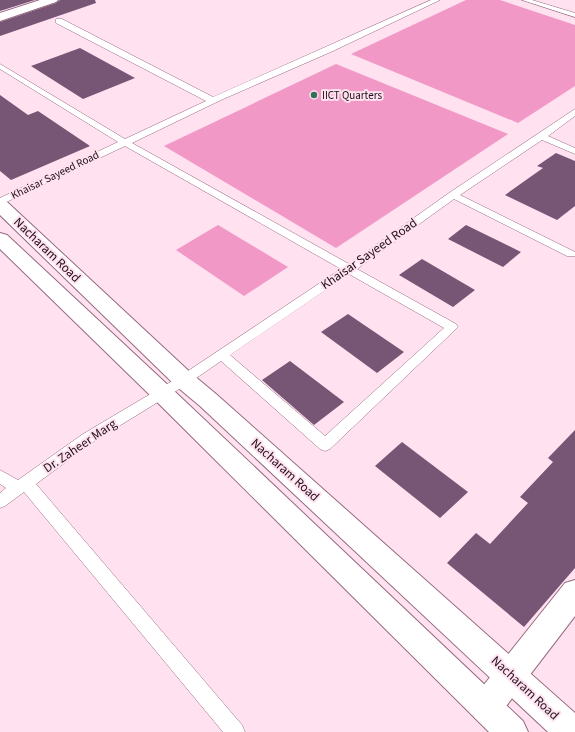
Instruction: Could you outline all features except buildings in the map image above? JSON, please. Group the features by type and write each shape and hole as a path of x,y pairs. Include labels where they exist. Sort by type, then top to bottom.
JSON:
{"main road":[{"path":"0,17 43,1"},
{"name":"Nacharam Road","path":"0,205 184,380 510,674 572,732"},
{"name":"Nacharam Road","path":"0,239 162,393 512,732"},
{"path":"486,707 510,674 575,593"}],"lane":[{"name":"Khaisar Sayeed Road","path":"0,202 124,142 437,0"},
{"path":"525,0 575,16"},
{"path":"59,21 213,101"},
{"path":"0,66 124,142 452,327 325,445 221,354"},
{"name":"Khaisar Sayeed Road","path":"162,393 184,380 349,269 453,195 542,137 575,112"},
{"path":"542,137 575,151"},
{"path":"453,195 571,254"},
{"name":"Dr. Zaheer Marg","path":"0,501 88,438 162,393"},
{"path":"0,476 22,486 234,732"}],"shaded area":[{"path":"466,0 500,0 575,25 575,86 518,123 351,54"},
{"path":"336,64 508,134 336,248 164,146"},
{"path":"218,225 288,267 244,296 176,250"}],"place":[{"name":"IICT Quarters","path":"314,95"}]}
